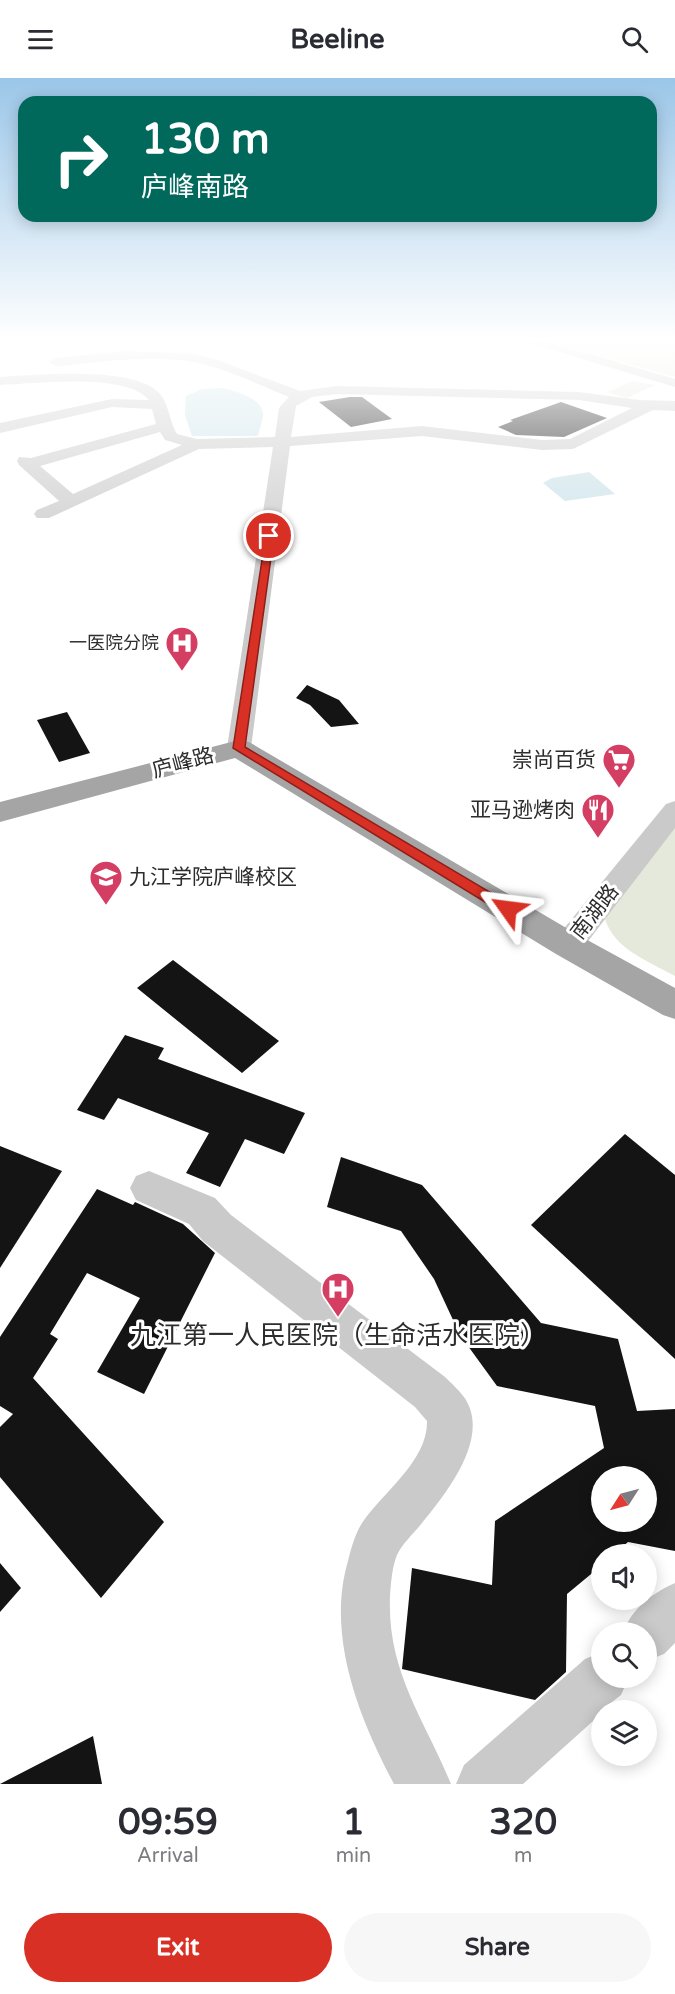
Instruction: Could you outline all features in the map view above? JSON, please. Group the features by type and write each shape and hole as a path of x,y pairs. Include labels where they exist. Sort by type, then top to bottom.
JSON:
{"main road":[{"name":"庐峰路","path":"0,812 239,748 568,945"},
{"name":"南湖路","path":"568,945 675,1005"}],"street":[{"path":"0,428 26,422"},
{"path":"87,422 153,466"},
{"path":"163,422 175,440 196,444 283,442 422,431 542,445 573,444 618,422"},
{"path":"239,748 285,422"},
{"path":"71,502 26,463 165,426"},
{"path":"43,514 153,466 196,444"},
{"path":"69,452 112,484"},
{"name":"南湖路","path":"568,945 675,810"},
{"path":"150,1188 202,1211 217,1228 430,1392 449,1413 449,1438 428,1479 376,1544 365,1587 369,1647 389,1713 424,1784"},
{"path":"657,1625 675,1608"},
{"path":"483,1784 591,1688"}],"shaded area":[{"path":"675,825 675,976 622,945 608,926 604,915"}],"water":[{"path":"187,422 262,422 258,436 192,436"},
{"path":"589,472 615,494 565,501 543,483 552,478"}],"building":[{"path":"344,422 379,422 351,427"},
{"path":"511,422 599,422 564,437 516,435 498,427"},
{"path":"307,685 339,700 359,724 331,727 310,705 296,698"},
{"path":"67,712 90,753 59,762 37,720"},
{"path":"173,960 279,1041 242,1073 137,988"},
{"path":"125,1035 164,1048 158,1059 305,1113 284,1154 245,1139 220,1187 186,1173 209,1133 118,1098 104,1120 77,1110"},
{"path":"625,1134 675,1175 675,1359 531,1225"},
{"path":"0,1146 62,1171 0,1268"},
{"path":"341,1157 422,1185 541,1323 618,1339 637,1411 675,1409 675,1551 657,1548 657,1544 628,1542 626,1544 591,1544 591,1574 567,1594 566,1672 535,1700 402,1669 412,1568 492,1585 495,1521 604,1448 595,1406 497,1386 460,1335 434,1279 401,1231 327,1207"},
{"path":"97,1189 133,1205 135,1202 183,1224 215,1253 144,1394 97,1372 140,1298 87,1273 50,1334 58,1339 33,1378 164,1522 101,1598 0,1477 0,1427 13,1414 0,1406 0,1337"},
{"path":"0,1563 21,1588 0,1612"},
{"path":"93,1736 102,1784 0,1784"}],"place":[{"name":"一医院分院","path":"182,672"},
{"name":"崇尚百货","path":"619,789"},
{"name":"亚马逊烤肉","path":"598,839"},
{"name":"九江学院庐峰校区","path":"106,906"},
{"name":"九江第一人民医院（生命活水医院）","path":"338,1318"}],"route":[{"path":"269,536 239,748 508,909"}]}
